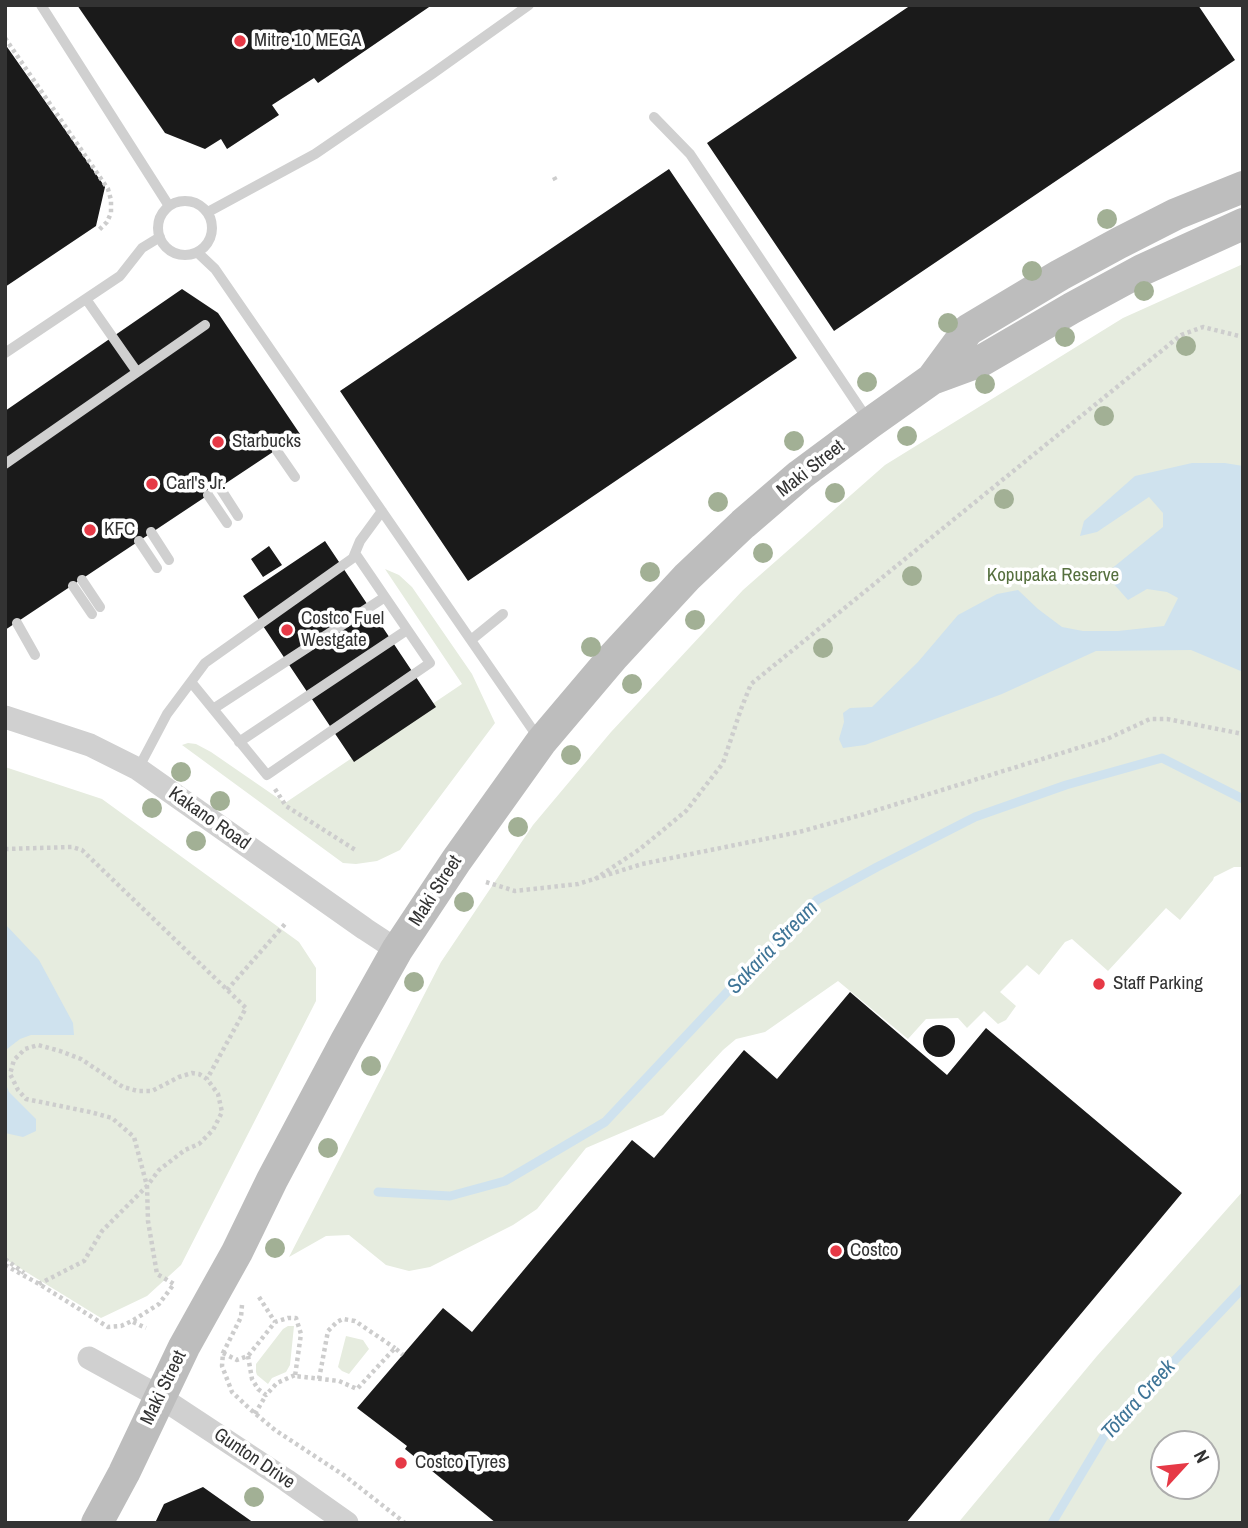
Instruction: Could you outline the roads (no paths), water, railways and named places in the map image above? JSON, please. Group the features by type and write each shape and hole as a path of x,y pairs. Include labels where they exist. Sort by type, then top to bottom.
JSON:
{"street":[{"name":"Maki Street","path":"932,379 968,330 1119,243 1176,214 1243,187"},
{"name":"Maki Street","path":"97,1523 184,1347 397,950 469,841 541,742 613,657 687,577 743,524 800,475 932,379 981,361 1131,277 1243,224"},
{"name":"Kakano Road","path":"5,717 90,745 138,769 397,950"},
{"name":"Gunton Drive","path":"89,1358 160,1397 347,1523"}],"lane":[{"path":"41,5 169,206"},
{"path":"208,212 315,154 529,5"},
{"path":"654,117 690,154 870,423"},
{"path":"186,200 208,212 213,230 205,247 189,255 171,251 164,245 160,237 159,220 169,206 186,200"},
{"path":"5,353 120,276 142,248 160,237"},
{"path":"197,252 215,269 541,742"},
{"path":"86,299 137,372"},
{"path":"5,464 205,324"},
{"path":"277,451 295,477"},
{"path":"220,488 238,516"},
{"path":"208,495 227,523"},
{"path":"138,769 167,714 205,663 353,558 360,541 382,511"},
{"path":"151,532 169,561"},
{"path":"139,541 157,568"},
{"path":"191,682 267,775 430,663 355,553"},
{"path":"78,583 96,610"},
{"path":"213,709 385,597"},
{"path":"471,640 503,614"},
{"path":"17,623 35,654"},
{"path":"239,742 407,630"}],"water":[{"path":"1192,463 1243,466 1243,672 1191,650 1096,651 1002,694 865,745 843,748 839,739 844,722 843,713 850,708 872,707 918,662 958,615 997,594 1018,590 1062,627 1083,631 1118,631 1164,626 1178,598 1167,592 1147,589 1128,600 1105,574 1163,527 1163,513 1149,497 1097,532 1080,536 1084,521 1135,476"},
{"path":"5,924 39,960 73,1023 74,1035 31,1035 7,1049 5,1056"},
{"path":"5,1082 9,1092 36,1119 36,1131 23,1137 5,1133"}],"waterway":[{"name":"Sakaria Stream","path":"378,1192 450,1196 505,1181 605,1122 817,900 975,817 1066,785 1162,758 1243,799"},
{"name":"Tōtara Creek","path":"1052,1523 1106,1433 1243,1288"}],"place":[{"name":"Mitre 10 MEGA","path":"240,41"},
{"name":"Starbucks","path":"218,442"},
{"name":"Carl's Jr.","path":"152,484"},
{"name":"KFC","path":"90,530"},
{"name":"Costco Fuel Westgate","path":"287,630"},
{"name":"Staff Parking","path":"1099,984"},
{"name":"Costco","path":"836,1251"},
{"name":"Costco Tyres","path":"401,1463"}],"park label":[{"name":"Kopupaka Reserve","path":"1053,576"}]}
